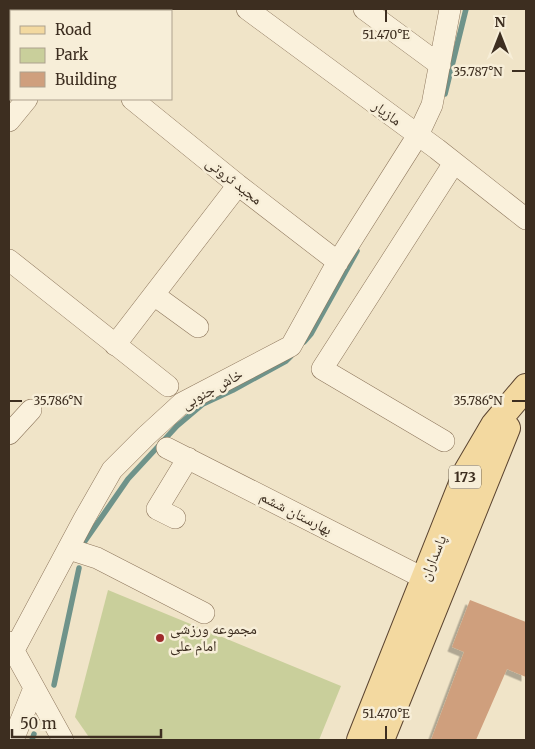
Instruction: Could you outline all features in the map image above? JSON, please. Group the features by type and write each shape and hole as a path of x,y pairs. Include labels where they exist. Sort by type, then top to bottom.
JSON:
{"main road":[{"name":"پاسداران","path":"381,740 433,583 467,471 494,425 526,387"},
{"name":"پاسداران","path":"360,740 506,429 526,406"}],"street":[{"name":"مازیار","path":"246,9 418,135 526,219"},
{"path":"364,9 440,65"},
{"name":"خاش جنوبی","path":"11,646 112,470 182,404 292,346 338,262 418,135 432,105 450,9"},
{"path":"9,121 26,100"},
{"name":"مجید ثروتی","path":"133,100 238,185 338,262"},
{"path":"444,441 322,368 454,163"},
{"path":"115,345 238,185"},
{"path":"9,260 168,386"},
{"path":"154,295 198,327"},
{"path":"9,434 32,410"},
{"name":"بهارستان ششم","path":"167,448 433,583"},
{"path":"174,518 157,509 188,458"},
{"path":"68,549 97,558 204,613"},
{"path":"11,646 63,740"},
{"path":"13,740 34,688"}],"green space":[{"name":"مجموعه ورزشی امام علی","path":"108,590 341,686 319,740 91,740 75,717"}],"building":[{"path":"470,600 526,622 526,677 507,669 476,740 431,740 464,652 452,647"}],"waterway":[{"path":"445,94 466,9"},
{"path":"304,342 311,334 357,251"},
{"path":"85,541 128,479 177,426 203,404 233,390 286,361 291,356"},
{"path":"54,685 79,568"},
{"path":"32,740 34,734"}],"place":[{"name":"مجموعه ورزشی امام علی","path":"160,638"}]}
